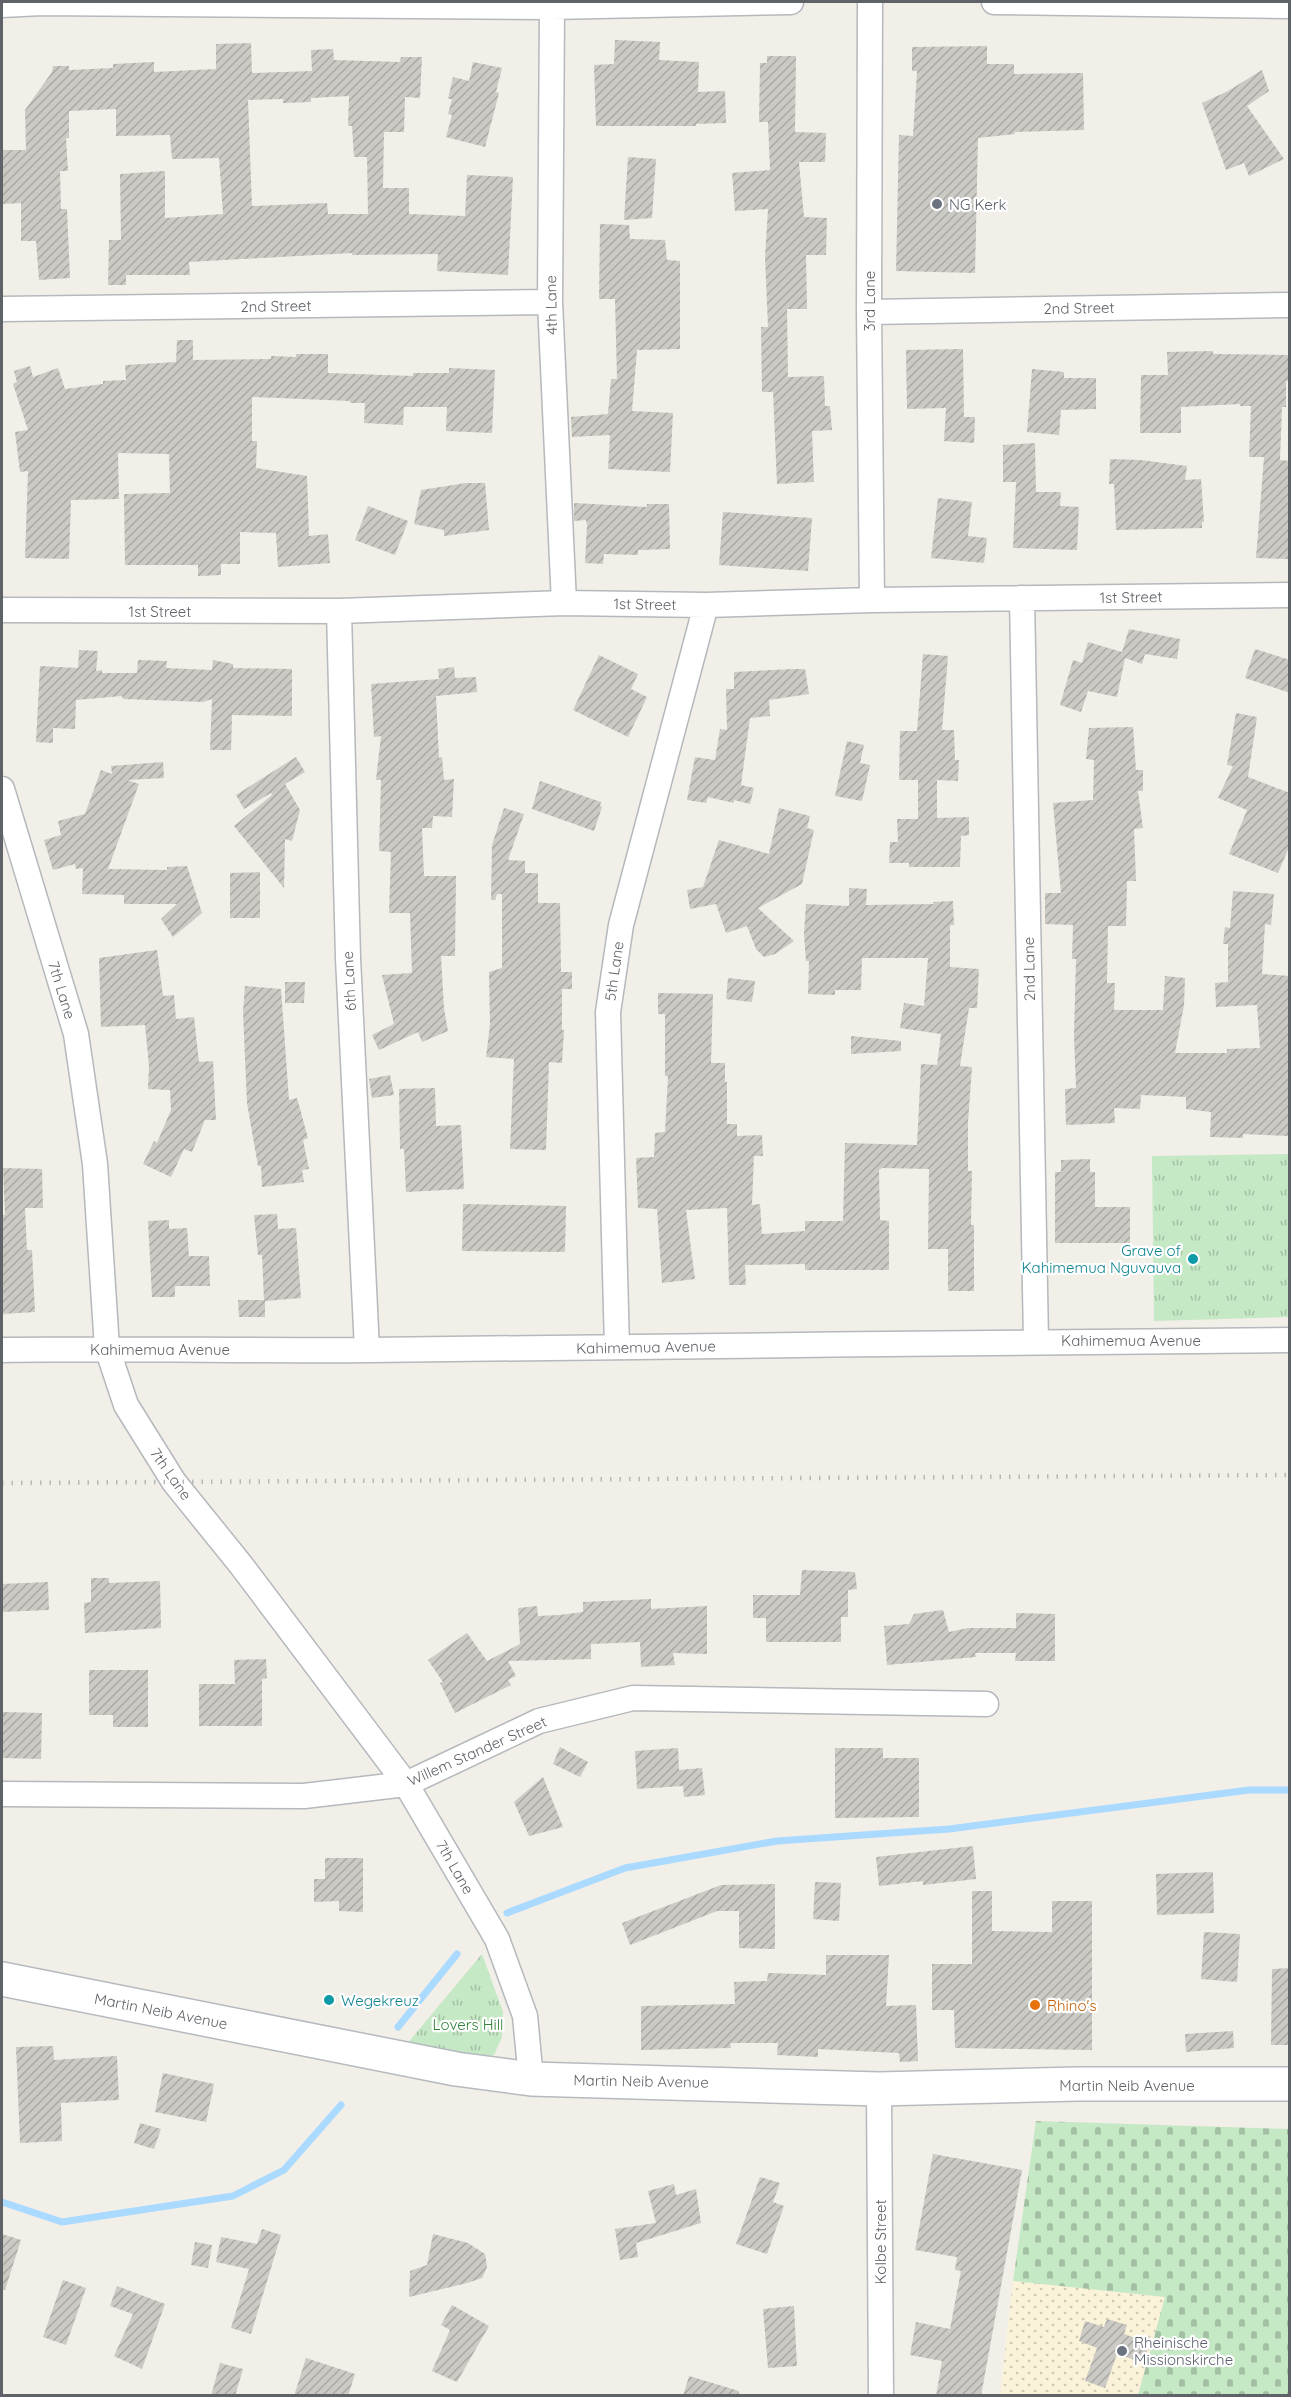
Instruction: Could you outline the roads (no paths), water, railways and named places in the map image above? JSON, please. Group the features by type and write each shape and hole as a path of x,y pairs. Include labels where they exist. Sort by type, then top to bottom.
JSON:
{"main road":[{"name":"Martin Neib Avenue","path":"2,1979 456,2069 531,2079 879,2089 1078,2084 1290,2084"}],"street":[{"path":"2,5 52,3 552,7 791,2"},
{"name":"3rd Lane","path":"870,2 869,312 872,600"},
{"path":"994,2 1290,6"},
{"name":"4th Lane","path":"552,7 550,302 564,603"},
{"name":"2nd Street","path":"2,309 550,302"},
{"name":"2nd Street","path":"869,312 1290,305"},
{"name":"1st Street","path":"2,610 339,611 564,603 706,605 872,600 1290,595"},
{"name":"2nd Lane","path":"1022,598 1036,1341"},
{"name":"5th Lane","path":"617,1347 608,1012 621,925 706,605"},
{"name":"6th Lane","path":"339,611 348,958 367,1350"},
{"name":"7th Lane","path":"2,789 76,1034 95,1164 107,1348 126,1405 174,1482 241,1565 406,1784 497,1938 525,2016 531,2079"},
{"name":"Kahimemua Avenue","path":"2,1350 107,1348 367,1350 1290,1340"},
{"name":"Willem Stander Street","path":"2,1794 304,1796 406,1784 539,1721 633,1698 986,1704"},
{"name":"Kolbe Street","path":"879,2089 881,2396"}],"waterway":[{"path":"507,1913 625,1868 777,1841 949,1829 1249,1790 1290,1790"},
{"path":"398,2027 457,1954"},
{"path":"2,2202 62,2222 233,2196 284,2170 341,2105"}],"railway":[{"path":"2,1483 1290,1475"}],"place":[{"name":"NG Kerk","path":"937,204"},
{"name":"Grave of Kahimemua Nguvauva","path":"1193,1259"},
{"name":"Wegekreuz","path":"329,2000"},
{"name":"Rhino's","path":"1035,2005"},
{"name":"Rheinische Missionskirche","path":"1122,2351"}],"park label":[{"name":"Lovers Hill","path":"468,2024"}]}
